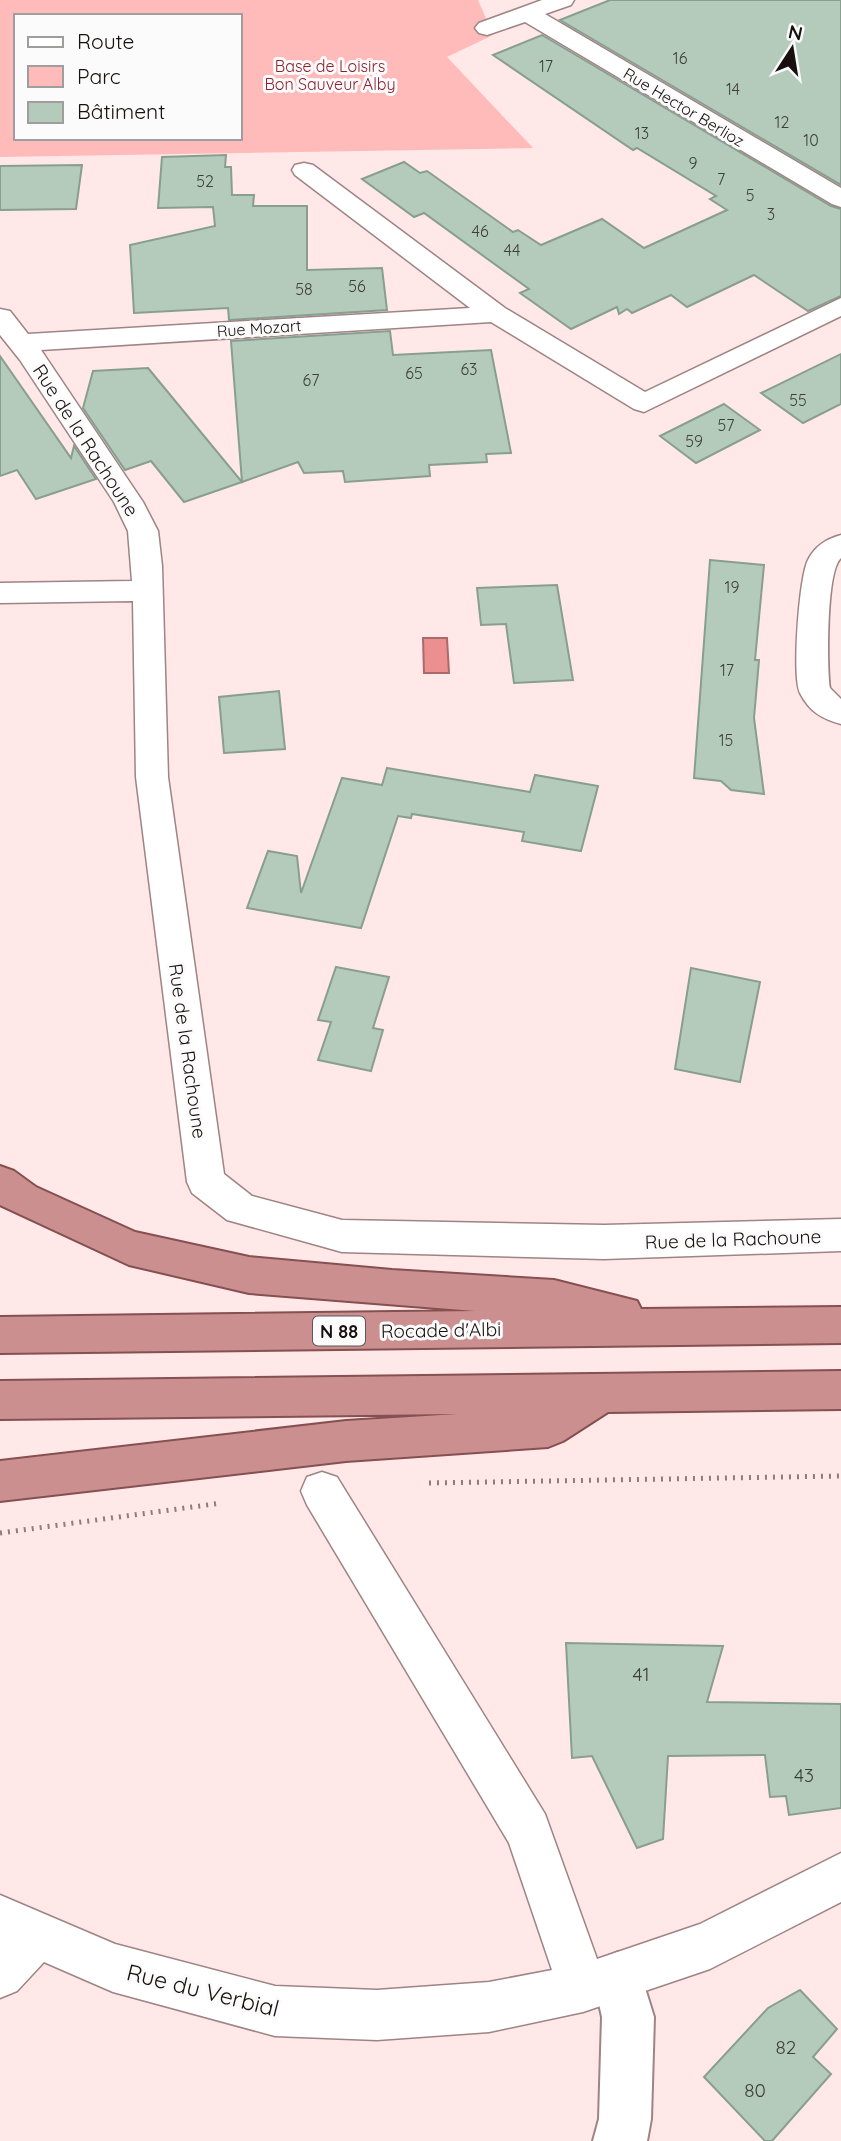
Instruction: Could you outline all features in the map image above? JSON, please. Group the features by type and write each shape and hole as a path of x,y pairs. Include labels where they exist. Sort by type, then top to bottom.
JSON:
{"highway":[{"path":"0,1183 22,1199 129,1248 249,1275 392,1288 554,1298 678,1327"},
{"name":"Rocade d'Albi","path":"0,1335 841,1325"},
{"path":"0,1400 841,1390"},
{"path":"0,1481 346,1441 548,1426 602,1392"}],"street":[{"path":"487,28 563,0"},
{"name":"Rue Hector Berlioz","path":"528,14 841,200"},
{"path":"304,170 496,314 644,403 841,306"},
{"name":"Rue Mozart","path":"10,330 496,314"},
{"name":"Rue de la Rachoune","path":"10,330 136,517 145,545 152,777 206,1182 241,1209 342,1236 604,1242 841,1235"},
{"path":"841,545 828,552 818,570 813,669 813,686 818,696 828,707 841,713"},
{"path":"0,593 146,591"},
{"path":"322,1490 528,1831 601,1983 628,2017 625,2119 620,2141"},
{"name":"Rue du Verbial","path":"18,1926 113,1968 275,2011 377,2015 477,2008 601,1983 710,1945 841,1877"},
{"path":"0,1974 18,1926"}],"path":[{"path":"416,1483 841,1476"},
{"path":"0,1533 227,1503"}],"green space":[{"name":"Base de Loisirs Bon Sauveur Alby","path":"0,0 478,0 493,35 447,57 533,148 0,157"}],"shaded area":[{"path":"423,638 447,638 449,673 424,673"}],"building":[{"path":"610,0 841,0 841,185 560,20"},
{"path":"542,35 831,206 841,209 841,296 808,311 754,275 687,307 671,295 632,313 627,309 619,314 617,307 571,329 520,293 529,289 424,213 414,217 362,179 404,162 420,173 427,171 513,232 518,230 541,245 602,219 644,248 727,210 710,199 716,196 637,148 633,150 493,55"},
{"path":"226,155 225,167 231,167 232,195 254,195 253,206 307,206 307,270 382,268 387,310 229,320 228,308 134,313 130,245 215,226 213,207 158,208 162,157"},
{"path":"82,165 76,209 0,210 0,166"},
{"path":"390,331 393,355 491,350 511,453 486,454 487,462 429,465 430,476 345,482 343,471 304,473 298,462 242,482 231,341"},
{"path":"841,354 841,404 803,423 761,393"},
{"path":"0,356 71,458 74,446 96,479 36,499 17,470 0,476"},
{"path":"148,368 242,482 184,502 151,461 125,470 83,408 93,371"},
{"path":"724,404 760,430 696,463 660,436"},
{"path":"710,560 764,565 755,660 759,660 754,718 764,794 731,790 721,781 694,778"},
{"path":"557,585 573,680 514,683 506,624 481,625 477,588"},
{"path":"279,691 285,749 224,753 219,697"},
{"path":"387,768 530,792 535,775 598,786 581,851 522,841 524,832 412,814 411,818 398,816 361,928 247,908 268,851 297,856 301,893 342,778 382,785"},
{"path":"336,967 389,977 373,1028 383,1030 371,1071 318,1060 331,1022 318,1020"},
{"path":"691,968 760,982 740,1082 675,1069"},
{"path":"566,1643 723,1646 707,1702 841,1704 841,1808 789,1815 786,1796 770,1797 765,1755 668,1756 663,1839 637,1848 592,1756 572,1758"},
{"path":"800,1990 837,2029 813,2057 831,2074 772,2141 765,2141 704,2077 768,2008"}]}
